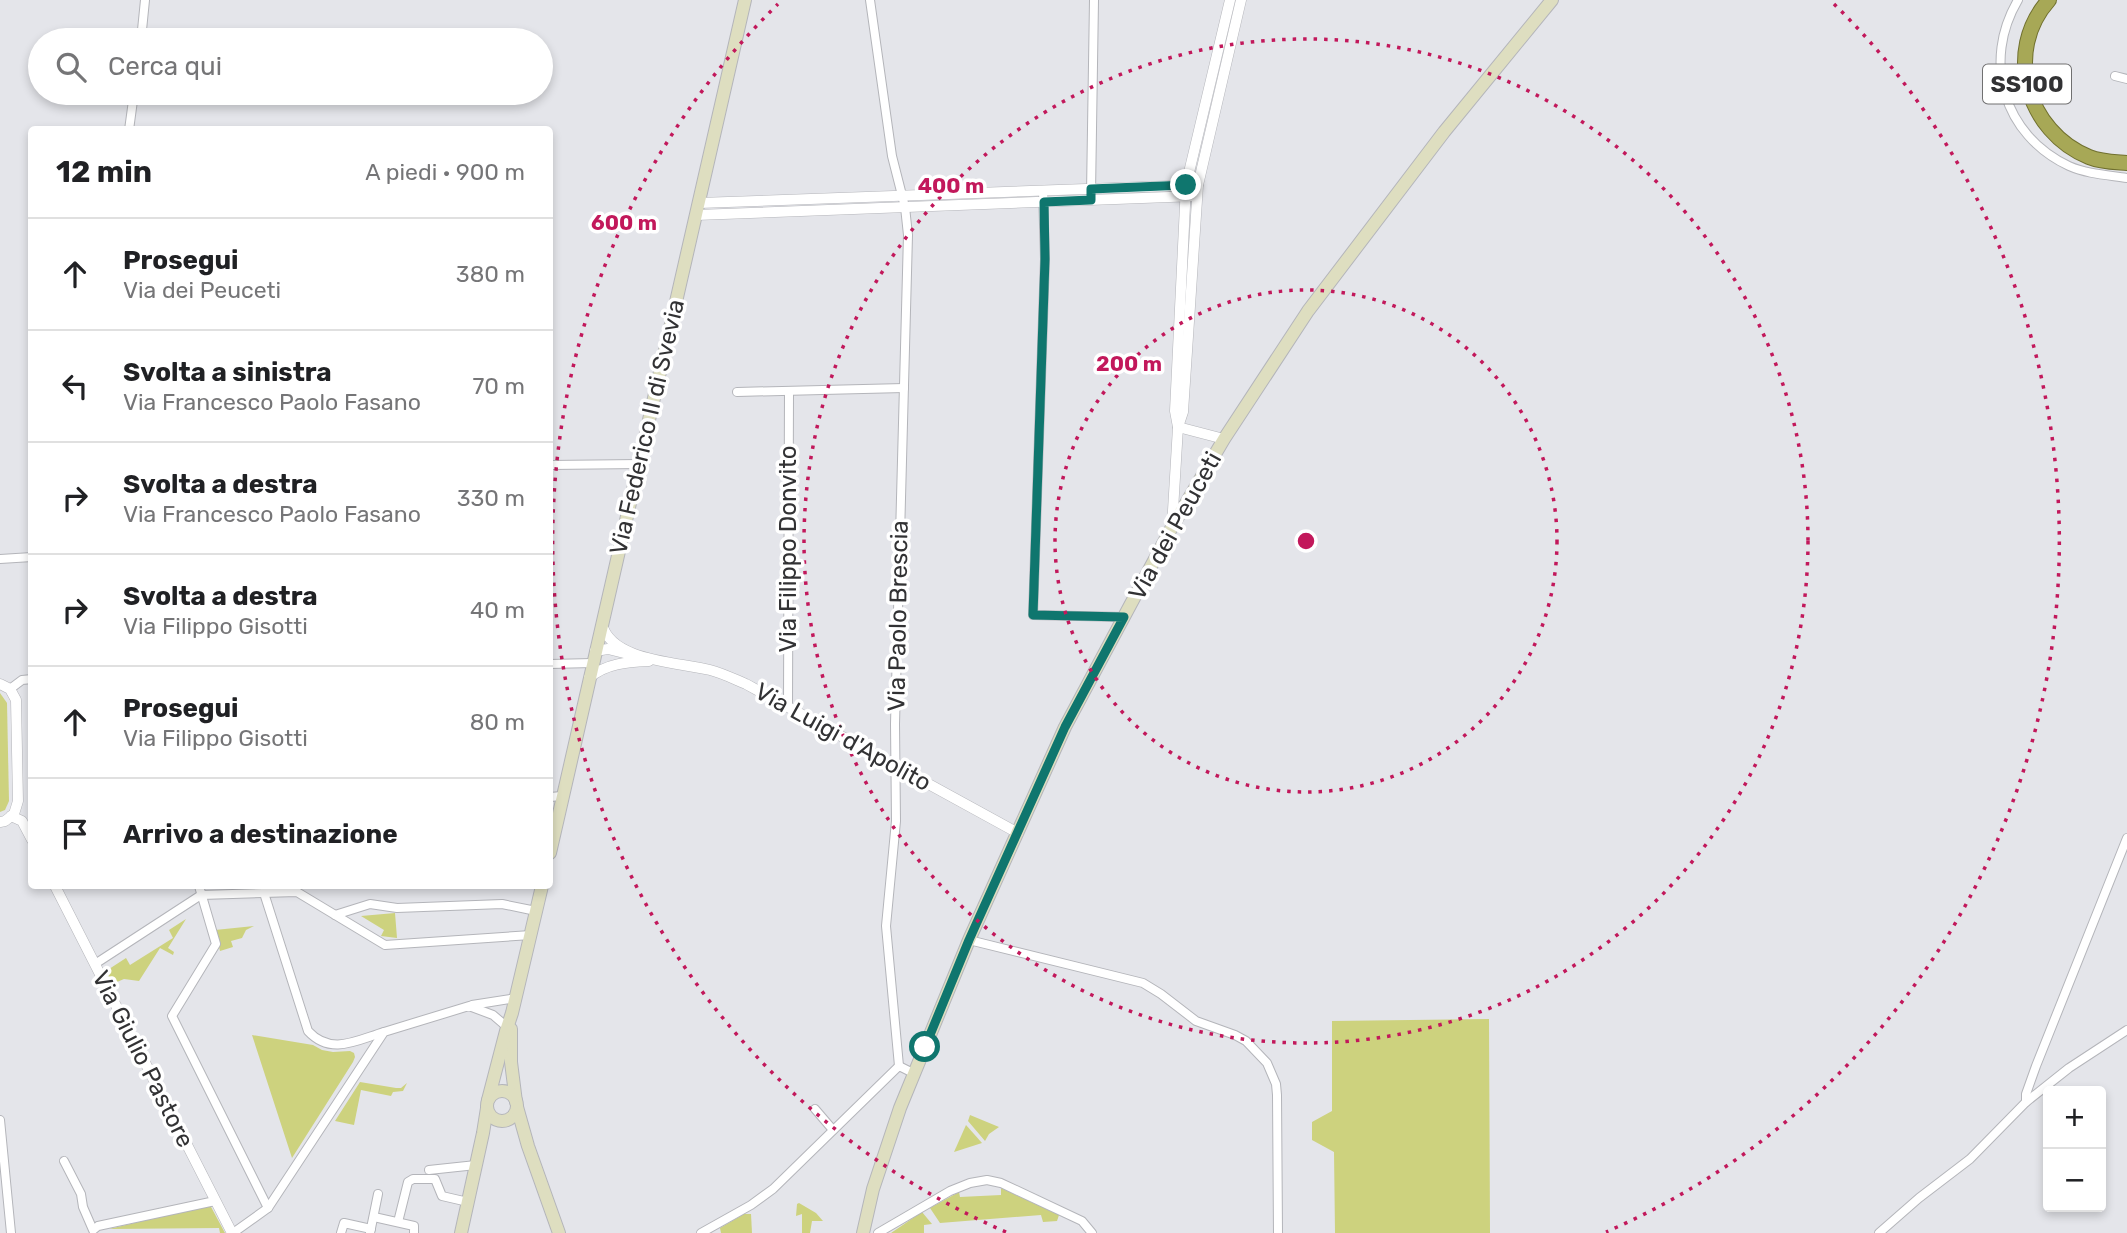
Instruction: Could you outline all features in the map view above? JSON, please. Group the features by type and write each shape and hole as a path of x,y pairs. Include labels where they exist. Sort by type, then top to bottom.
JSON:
{"highway":[{"name":"SS100","path":"2049,0 2037,18 2028,40 2026,82 2033,102 2043,121 2056,136 2081,153 2097,159 2127,163"},
{"name":"SS100","path":"2081,153 2127,156"}],"main road":[{"name":"Via Federico II di Svevia","path":"553,825 556,797 602,624 745,0"},
{"name":"Via dei Peuceti","path":"863,1233 880,1166 914,1073 969,940 1065,727 1172,527 1224,439 1308,311 1444,132 1552,0"},
{"path":"461,1233 488,1104 541,889"},
{"path":"512,1013 511,1062 517,1104 528,1146 559,1233"},
{"path":"484,1133 502,1120 514,1116 517,1104 513,1097 502,1092 492,1095 488,1104 492,1117 502,1120 516,1130 528,1146"}],"street":[{"path":"142,28 145,0"},
{"name":"Via Paolo Brescia","path":"870,0 892,156 905,207 908,235 895,724 896,821 886,926 899,1066"},
{"path":"1091,194 1094,0"},
{"path":"1172,527 1178,427 1183,412 1191,196 1186,185 1230,0"},
{"path":"1191,196 1198,185 1241,0"},
{"path":"2018,0 2004,33 2001,70 2003,90 2017,120 2035,143 2063,163 2090,173 2127,178"},
{"path":"2115,76 2127,79"},
{"path":"130,126 133,105"},
{"path":"697,209 905,207 1044,202 1091,194 1198,185"},
{"path":"697,209 902,195 1043,190 1191,196"},
{"path":"1043,190 1045,259 1033,615 1124,617"},
{"path":"737,393 904,388"},
{"name":"Via Filippo Donvito","path":"788,707 789,391"},
{"path":"1178,427 1224,439"},
{"path":"553,465 639,464"},
{"path":"0,559 28,557"},
{"name":"Via Luigi d'Apolito","path":"602,624 605,634 632,658 693,667 746,684 1018,834"},
{"path":"553,664 594,657 608,649 632,658"},
{"path":"589,678 600,670 632,658"},
{"path":"10,689 22,680 28,679"},
{"path":"0,684 10,689 16,703 17,807 21,819 0,822"},
{"path":"2026,1102 2026,1094 2036,1066 2127,838"},
{"name":"Via Giulio Pastore","path":"57,889 232,1233"},
{"path":"200,889 216,944 172,1016 268,1209"},
{"path":"264,892 308,1031 322,1043 335,1046 469,1006 516,998"},
{"path":"95,964 201,895 299,893 385,945 531,935"},
{"path":"335,915 370,904 397,908 502,904 536,911"},
{"path":"969,940 1143,983 1196,1021 1235,1035 1258,1052 1272,1073 1278,1095 1278,1233"},
{"path":"469,1006 493,1015 507,1027"},
{"path":"1879,1233 1970,1159 2026,1102 2069,1068 2127,1030"},
{"path":"232,1233 268,1209 384,1032"},
{"path":"701,1233 713,1229 773,1189 899,1066 914,1073"},
{"path":"815,1109 833,1130"},
{"path":"0,1120 11,1233"},
{"path":"64,1161 81,1194 83,1207 93,1230 98,1226 215,1201"},
{"path":"429,1170 476,1165"},
{"path":"400,1233 408,1182 413,1179 431,1178 438,1184 442,1196 468,1202"},
{"path":"878,1233 950,1191 970,1183 992,1180 1082,1221 1092,1233"},
{"path":"341,1233 344,1223 371,1231 379,1194"},
{"path":"374,1217 414,1226 414,1233"}],"green space":[{"path":"0,693 7,703 9,801 5,810 0,812"},
{"path":"395,913 397,938 381,936 384,930 361,916"},
{"path":"186,919 168,948 174,952 173,955 160,948 139,981 111,981 106,971 126,958 130,965 173,938 169,930"},
{"path":"254,926 246,930 242,938 231,941 233,947 220,951 215,930"},
{"path":"1489,1019 1490,1233 1335,1233 1334,1152 1312,1140 1312,1122 1332,1111 1332,1021"},
{"path":"252,1035 313,1045 333,1052 354,1053 353,1062 292,1158"},
{"path":"360,1082 396,1088 407,1083 403,1091 393,1092 391,1096 361,1090 354,1125 335,1121"},
{"path":"970,1115 999,1127 989,1134 985,1141 968,1121"},
{"path":"966,1125 982,1143 954,1152"},
{"path":"1001,1188 1059,1215 1057,1221 1043,1222 1041,1215 940,1223 930,1208 959,1192 960,1197 1001,1195"},
{"path":"799,1203 816,1213 823,1221 812,1221 810,1233 802,1233 802,1214 796,1216"},
{"path":"210,1205 225,1233 220,1233 219,1228 109,1229"},
{"path":"922,1212 932,1224 924,1225 924,1233 891,1233"},
{"path":"744,1214 751,1214 752,1233 721,1233 720,1228"}],"route":[{"path":"925,1047 969,940 1065,727 1124,617 1033,615 1045,259 1044,202 1091,200 1091,189 1186,185"}]}
